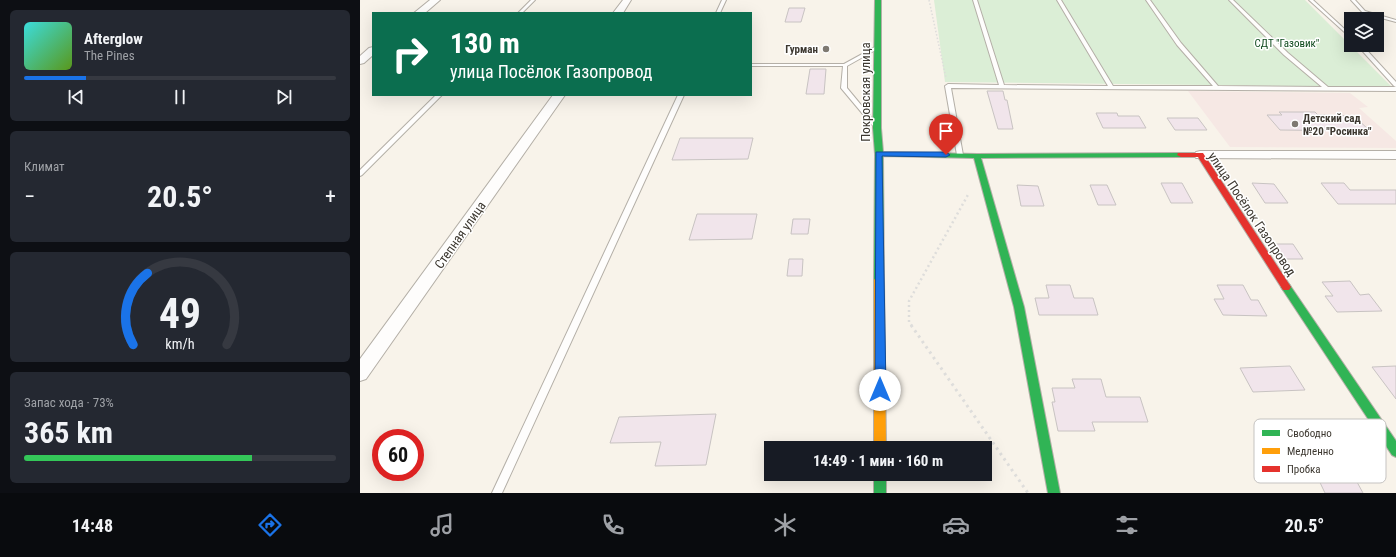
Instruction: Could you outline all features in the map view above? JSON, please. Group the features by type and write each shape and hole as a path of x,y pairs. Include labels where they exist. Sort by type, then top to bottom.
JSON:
{"street":[{"path":"420,12 436,0"},
{"path":"619,12 628,0"},
{"name":"Покровская улица","path":"878,0 877,128 879,154 880,441"},
{"name":"Степная улица","path":"360,374 558,96"},
{"name":"улица Посёлок Газопровод","path":"879,154 977,156 1200,155 1316,334 1375,419"},
{"path":"1200,155 1396,155"},
{"path":"977,156 980,172 1019,306 1054,493"},
{"name":"улица Посёлок Газопровод","path":"1386,436 1396,450"},
{"path":"880,481 880,493"}],"lane":[{"path":"521,12 533,0"},
{"path":"718,12 724,0"},
{"path":"975,0 1002,86"},
{"path":"1059,0 1111,87"},
{"path":"1148,0 1179,44 1217,88"},
{"path":"1231,0 1286,54 1326,88"},
{"path":"1311,0 1344,31"},
{"path":"1353,0 1364,12 1396,20"},
{"path":"752,65 846,65 878,48"},
{"path":"1365,52 1396,85"},
{"path":"846,65 844,88 877,128"},
{"path":"960,155 948,86 1396,89"},
{"path":"360,174 437,96"},
{"path":"497,493 681,96"}],"path":[{"path":"929,0 948,86"},
{"path":"980,172 909,301 909,322 1028,493"}],"shaded area":[{"name":"Детский сад №20 \"Росинка\"","path":"1188,91 1350,93 1368,107 1359,108 1396,141 1396,148 1230,147"}],"green space":[{"name":"СДТ \"Газовик\"","path":"934,0 1305,0 1344,39 1344,52 1357,52 1392,87 945,82"}],"building":[{"path":"789,8 805,8 801,22 785,22"},
{"path":"810,69 826,69 824,94 806,94"},
{"path":"987,91 1003,91 1005,100 1007,100 1013,129 998,129"},
{"path":"1279,112 1315,112 1318,115 1354,116 1370,131 1280,130 1267,115 1282,115"},
{"path":"1096,113 1117,113 1118,116 1139,116 1146,128 1103,128"},
{"path":"1167,118 1198,118 1207,130 1175,130"},
{"path":"680,138 753,138 748,159 672,160"},
{"path":"1161,183 1182,183 1193,203 1171,203"},
{"path":"1252,183 1274,184 1288,203 1265,203"},
{"path":"1321,183 1344,183 1350,190 1396,190 1396,204 1338,204"},
{"path":"1017,185 1038,186 1044,206 1021,206"},
{"path":"1090,185 1107,185 1116,205 1098,205"},
{"path":"697,214 757,214 752,239 689,240"},
{"path":"793,219 810,219 808,234 791,234"},
{"path":"1272,244 1293,244 1303,259 1282,259"},
{"path":"789,259 803,259 802,276 787,276"},
{"path":"1350,281 1360,295 1369,294 1382,311 1337,312 1325,296 1333,296 1322,282"},
{"path":"1046,285 1070,285 1074,298 1093,298 1098,315 1039,315 1035,298 1049,298"},
{"path":"1217,285 1243,285 1251,300 1258,300 1267,316 1223,315 1214,299 1224,299"},
{"path":"1290,366 1305,390 1253,392 1240,368"},
{"path":"1396,366 1396,399 1372,367"},
{"path":"1072,379 1101,379 1106,397 1140,397 1148,422 1092,422 1095,431 1058,431 1052,402 1055,402 1052,388 1075,388"},
{"path":"716,414 706,465 655,466 661,442 610,443 619,417"},
{"path":"1320,483 1358,483 1363,493 1325,493"}],"traffic: fast":[{"path":"878,0 877,128 879,154 879,280"},
{"path":"879,154 977,156 1181,155"},
{"path":"977,156 1019,307 1054,493"},
{"path":"1286,287 1375,419"},
{"path":"1386,436 1396,451"},
{"path":"880,481 880,493"}],"traffic: slow":[{"path":"879,280 880,441"}],"traffic: jam":[{"path":"1181,155 1200,155 1286,287"}],"place":[{"name":"Гурман","path":"826,49"},
{"name":"Детский сад №20 \"Росинка\"","path":"1295,124"}],"route":[{"path":"880,390 879,154 946,155"}]}
